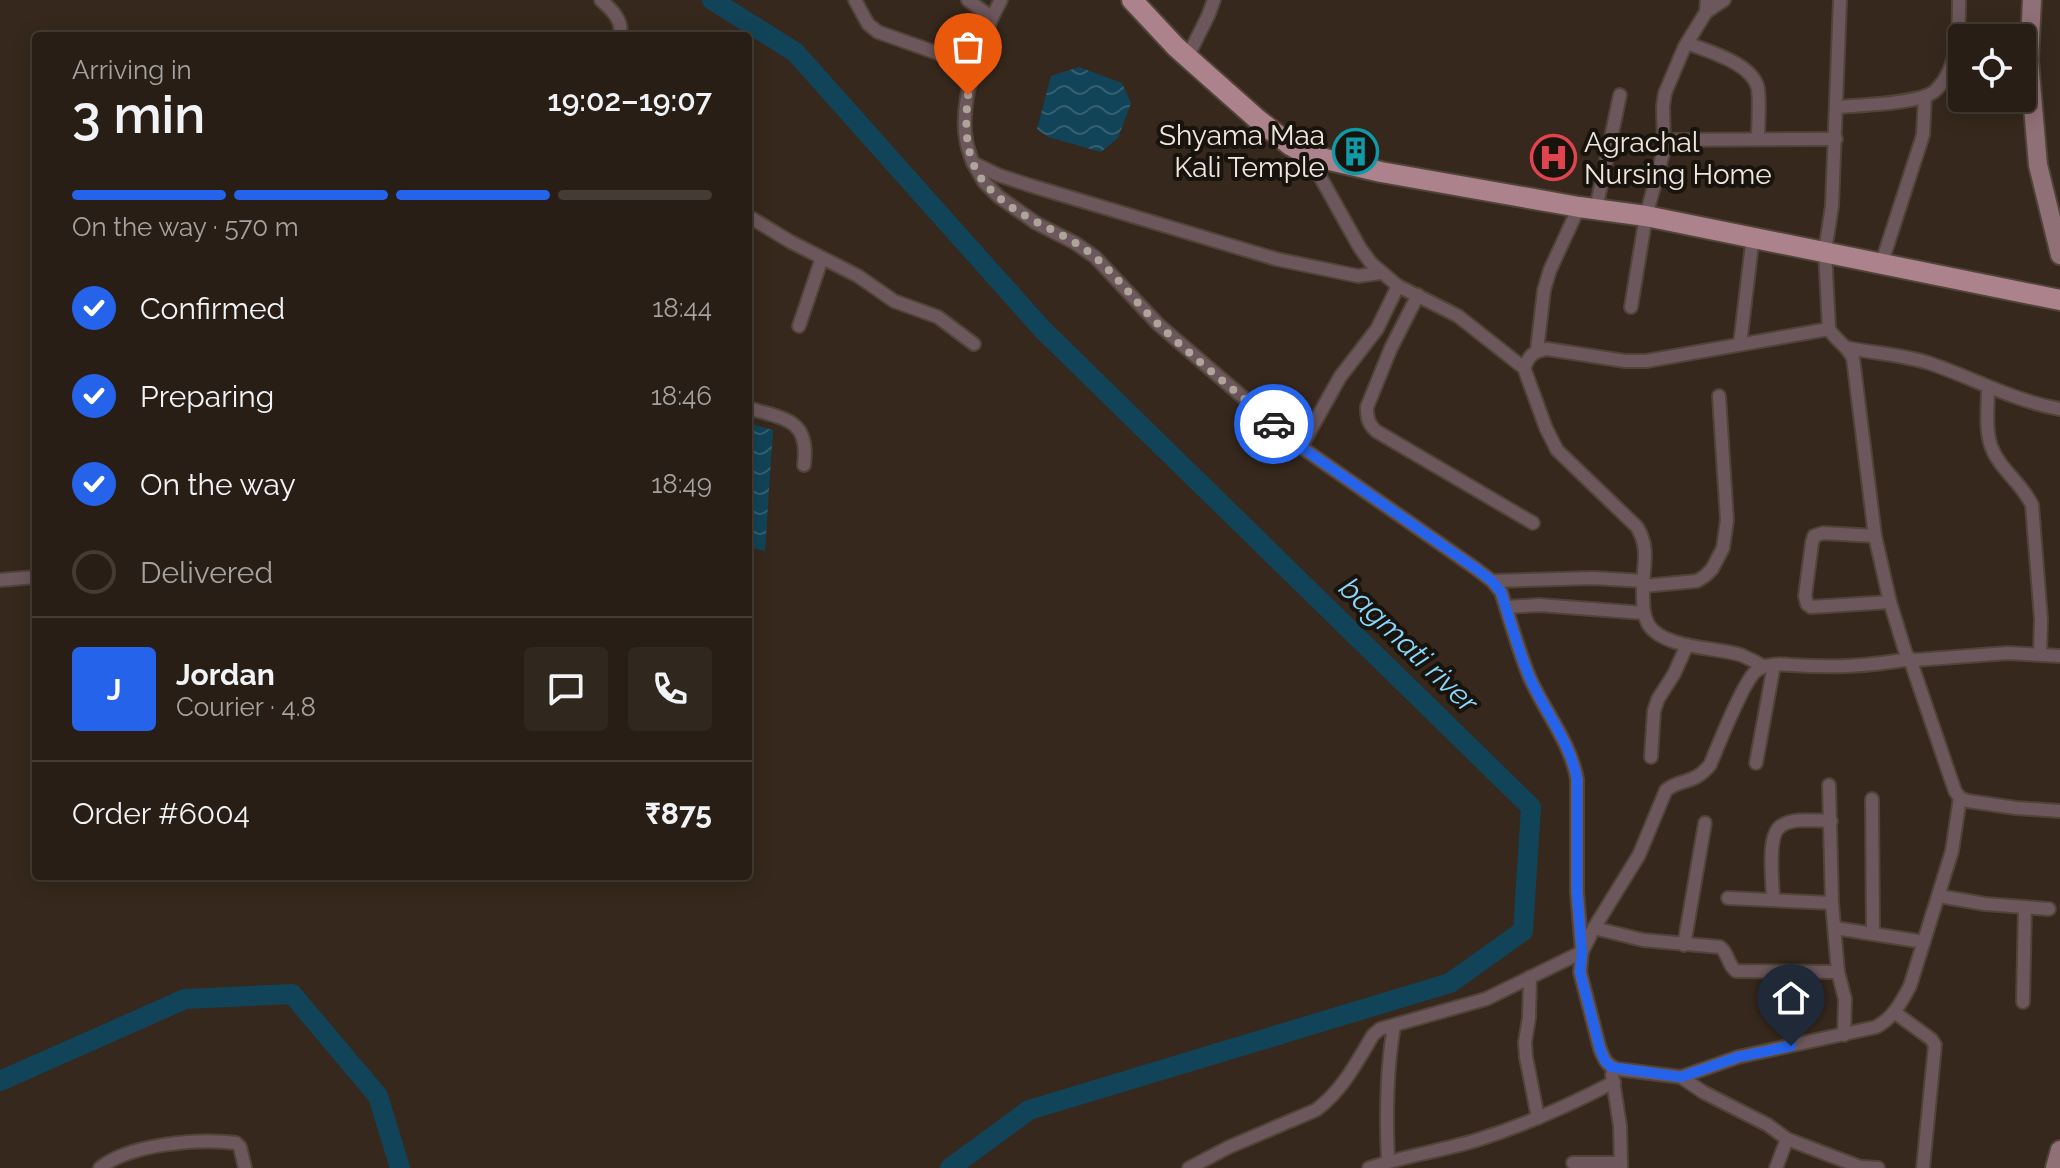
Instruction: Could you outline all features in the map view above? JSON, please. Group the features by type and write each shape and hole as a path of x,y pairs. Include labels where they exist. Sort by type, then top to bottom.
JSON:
{"main road":[{"path":"1132,0 1187,58 1290,145 1308,155 1381,172 1753,236 2060,300"}],"street":[{"path":"601,0 611,9 621,32"},
{"path":"855,0 868,24 878,32 974,66"},
{"path":"968,0 991,17"},
{"path":"1001,0 991,17 974,66 965,121 973,163 984,182 999,197 1036,223 1095,257 1159,325 1301,447 1475,568 1501,592 1529,677 1574,766 1577,892 1582,952 1580,972 1600,1049 1611,1067 1620,1126 1621,1166 1573,1163"},
{"path":"1187,58 1214,0"},
{"path":"1631,307 1646,216 1660,168 1665,93 1706,6 1724,0"},
{"path":"1840,0 1832,206 1825,251 1829,329 1833,337 1848,348 1927,362 1988,388 2040,406 2060,409"},
{"path":"1837,107 1905,101 1935,92 1956,53 1959,0"},
{"path":"2032,0 2029,60 2038,165 2052,187 2060,255"},
{"path":"1687,43 1751,73 1758,91 1758,139"},
{"path":"1537,350 1544,290 1550,270 1588,208 1620,95"},
{"path":"1882,262 1923,135 1925,96"},
{"path":"1664,140 1836,139"},
{"path":"1308,155 1360,248 1380,273 1398,286 1458,316 1524,368 1557,450 1643,536 1646,550 1644,613 1653,630 1687,645 1739,654 1769,665 1833,668 2008,653 2060,656"},
{"path":"973,163 1032,186 1276,259 1358,276 1380,273"},
{"path":"752,218 858,276 894,301 938,317 974,344"},
{"path":"1740,344 1753,236"},
{"path":"799,326 822,258"},
{"path":"1301,447 1340,377 1377,329 1398,286"},
{"path":"1418,295 1391,348 1367,407 1369,425 1533,523"},
{"path":"1524,368 1528,357 1537,350 1646,361 1829,329"},
{"path":"1848,348 1853,358 1875,536 1890,602 1955,791 1960,798 1968,801 2060,811"},
{"path":"1988,388 1988,431 1992,448 2032,505 2041,619 2040,654"},
{"path":"1492,581 1593,578 1643,584 1697,581 1705,576 1723,548 1727,520 1719,396"},
{"path":"752,409 799,428 806,443 804,465"},
{"path":"1875,536 1823,533 1814,536 1805,596 1811,607 1890,602"},
{"path":"0,580 32,577"},
{"path":"1506,607 1539,605 1644,613"},
{"path":"1651,757 1654,711 1687,645"},
{"path":"1756,763 1769,665"},
{"path":"1189,1168 1229,1147 1316,1110 1327,1102 1380,1029 1486,999 1582,952 1639,855 1666,790 1694,780 1710,765 1749,678 1769,665"},
{"path":"1829,785 1832,903 1838,972 1845,999 1844,1035"},
{"path":"1681,1077 1738,1057 1844,1035 1887,1021 1910,986 1952,851 1960,798"},
{"path":"1872,799 1873,934"},
{"path":"1773,899 1772,842 1775,831 1782,824 1793,822 1831,821"},
{"path":"1684,945 1705,823"},
{"path":"1939,896 1985,904 2049,909"},
{"path":"1728,898 1832,903"},
{"path":"2023,1002 2025,907"},
{"path":"1594,928 1643,940 1720,947 1736,971 1838,972"},
{"path":"1835,928 1924,942"},
{"path":"1530,977 1525,1042 1538,1118"},
{"path":"1894,1012 1935,1045 1923,1168"},
{"path":"1388,1161 1387,1092 1394,1026"},
{"path":"1611,1067 1681,1077 1703,1092 1768,1125 1787,1139 1862,1167 1878,1168"},
{"path":"1369,1168 1475,1141 1538,1118 1614,1082"},
{"path":"1776,1168 1787,1139"},
{"path":"100,1168 119,1156 165,1144 223,1141 236,1143 240,1147 245,1168"},
{"path":"2055,1168 2060,1150"}],"water":[{"path":"1079,67 1122,83 1131,103 1118,138 1101,152 1048,137 1037,129 1051,76"},
{"path":"752,424 773,430 765,551 752,548"}],"waterway":[{"name":"bagmati river","path":"712,0 795,52 1042,329 1531,807 1523,931 1450,983 1029,1110 950,1168"},
{"name":"bagmati river","path":"0,1081 185,999 292,994 378,1096 400,1168"}],"way so far":[{"path":"968,95 966,139 973,163 984,182 999,197 1036,223 1095,257 1159,325 1274,424"}],"place":[{"name":"Shyama Maa Kali Temple","path":"1356,151"},
{"name":"Agrachal Nursing Home","path":"1553,158"}],"route":[{"path":"1274,424 1301,447 1475,568 1501,592 1529,677 1569,751 1577,779 1580,972 1605,1061 1617,1069 1681,1077 1738,1057 1791,1046"}]}
